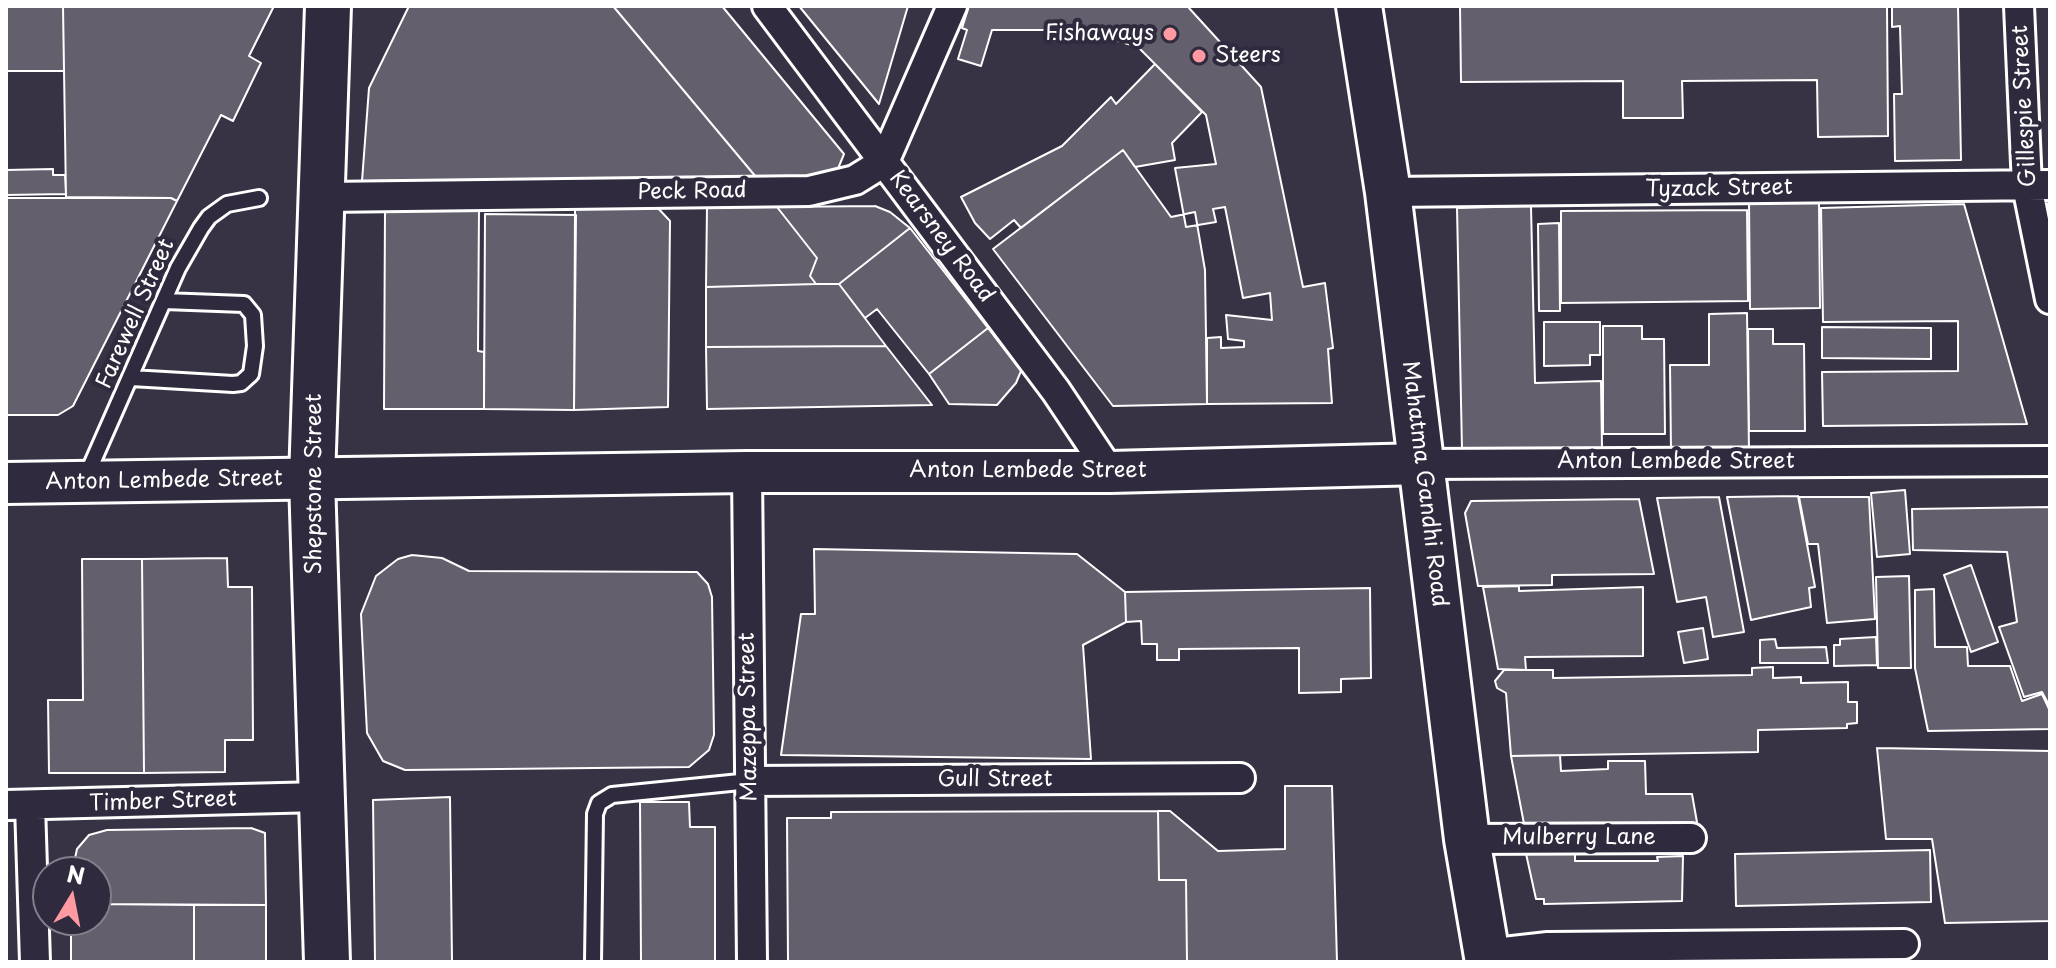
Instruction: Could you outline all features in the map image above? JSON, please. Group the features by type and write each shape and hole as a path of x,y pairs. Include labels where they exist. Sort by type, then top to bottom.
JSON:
{"main road":[{"name":"Shepstone Street","path":"327,962 312,479 324,197 328,6"},
{"name":"Mahatma Gandhi Road","path":"1359,6 1388,192 1467,839 1487,958"},
{"name":"Anton Lembede Street","path":"6,483 747,472 1110,472 1423,464"}],"street":[{"name":"Kearsney Road","path":"767,6 1056,391 1110,472"},
{"path":"884,162 952,6"},
{"name":"Gillespie Street","path":"2019,6 2050,299"},
{"name":"Peck Road","path":"324,197 809,191 855,180 884,162"},
{"name":"Tyzack Street","path":"1388,192 2039,186"},
{"name":"Anton Lembede Street","path":"1423,464 2050,461"},
{"name":"Mazeppa Street","path":"747,472 752,962"},
{"name":"Gull Street","path":"750,781 1240,778"},
{"name":"Timber Street","path":"18,805 320,797"},
{"path":"18,805 35,962"},
{"name":"Mulberry Lane","path":"1467,839 1691,838"},
{"path":"1487,958 1548,947 1904,944"}],"lane":[{"name":"Farewell Street","path":"84,481 190,245 209,217 227,204 259,198"},
{"path":"131,378 233,384 241,383 251,374 255,346 253,315 244,304 164,301"},
{"path":"593,962 595,814 599,803 612,795 750,781"}],"building":[{"path":"6,6 63,6 64,71 6,71"},
{"path":"63,6 274,6 249,56 261,63 233,121 221,115 177,201 171,198 66,197"},
{"path":"409,6 613,6 756,177 362,181 369,88"},
{"path":"613,6 722,6 844,154 835,176 756,177"},
{"path":"799,6 908,6 879,104"},
{"path":"969,6 1191,6 1189,8 1261,87 1303,287 1325,283 1333,348 1328,349 1332,403 1207,404 1207,338 1221,337 1221,348 1244,347 1244,341 1228,339 1226,315 1272,320 1270,293 1243,298 1225,207 1213,209 1216,222 1186,227 1175,168 1216,164 1206,115 1138,47 1077,29 1060,29 1061,39 1049,39 1048,30 992,30 981,66 958,59 967,30 962,28"},
{"path":"1460,6 1887,6 1888,136 1818,137 1817,80 1682,81 1683,118 1623,118 1623,81 1461,82"},
{"path":"1892,6 1958,6 1961,160 1895,161 1894,94 1902,94 1900,26 1892,27"},
{"path":"1155,64 1202,112 1172,143 1175,160 1135,167 1123,150 1021,228 1014,220 990,239 975,223 961,197 1062,146 1111,97 1116,104"},
{"path":"1123,150 1171,217 1195,212 1205,270 1207,404 1113,406 993,249"},
{"path":"53,169 53,175 65,175 66,194 6,195 6,170"},
{"path":"6,198 171,198 177,201 73,406 58,415 6,415"},
{"path":"1749,202 1819,202 1820,308 1750,309"},
{"path":"1964,204 2027,424 1823,426 1822,372 1958,371 1958,321 1823,322 1821,208"},
{"path":"656,206 670,221 668,407 574,410 575,208"},
{"path":"707,206 777,207 817,258 810,276 816,284 706,287"},
{"path":"875,206 890,212 910,228 839,284 816,284 810,276 817,258 777,207"},
{"path":"1531,206 1535,383 1601,381 1602,448 1462,450 1457,208"},
{"path":"385,208 479,208 478,351 484,352 484,409 384,409"},
{"path":"1747,210 1748,301 1561,303 1561,211"},
{"path":"485,214 576,215 574,410 484,409"},
{"path":"1559,223 1560,311 1539,311 1538,224"},
{"path":"910,228 988,328 929,374 877,309 865,318 839,284"},
{"path":"839,284 886,346 706,347 706,287"},
{"path":"1747,313 1749,450 1671,451 1670,365 1709,365 1709,314"},
{"path":"1544,322 1600,322 1600,355 1590,355 1590,365 1544,366"},
{"path":"1603,326 1642,326 1642,339 1664,339 1665,434 1603,434"},
{"path":"1822,327 1931,328 1931,359 1822,358"},
{"path":"988,328 1021,371 1016,383 997,405 949,404 929,374"},
{"path":"1748,329 1773,329 1773,344 1804,344 1805,431 1749,431"},
{"path":"886,346 932,405 707,409 706,347"},
{"path":"1905,490 1910,554 1877,557 1871,493"},
{"path":"1798,496 1815,587 1809,588 1811,607 1751,620 1727,497"},
{"path":"1719,497 1744,632 1713,637 1706,597 1677,602 1657,498"},
{"path":"1799,497 1869,497 1875,619 1827,623 1818,544 1808,544"},
{"path":"1639,499 1654,574 1552,575 1552,585 1478,586 1465,513 1471,501"},
{"path":"2050,507 2050,707 2042,692 2024,697 1999,627 2017,622 2007,552 1913,550 1912,509"},
{"path":"814,549 1077,554 1125,592 1126,622 1083,645 1091,759 781,755 801,614 815,614"},
{"path":"412,555 442,558 469,571 697,572 708,584 712,597 714,735 709,750 689,767 405,770 383,761 367,733 361,614 376,576 398,559"},
{"path":"227,558 228,587 252,587 253,740 225,740 225,772 144,773 142,559"},
{"path":"82,559 142,559 144,773 49,773 48,700 83,700"},
{"path":"1971,565 1998,642 1971,652 1944,575"},
{"path":"1909,576 1911,668 1878,668 1876,577"},
{"path":"1519,586 1519,591 1643,587 1643,656 1525,657 1526,670 1498,669 1483,587"},
{"path":"1370,588 1371,678 1341,679 1341,692 1299,693 1299,648 1179,649 1179,660 1157,660 1157,644 1142,644 1141,621 1126,622 1125,592"},
{"path":"1934,589 1935,647 1967,647 1968,666 2010,666 2022,701 2042,694 2050,711 2050,729 1928,731 1915,668 1915,590"},
{"path":"1703,628 1708,659 1684,663 1678,632"},
{"path":"1876,637 1877,665 1834,666 1834,645 1840,645 1840,639"},
{"path":"1775,639 1777,648 1826,647 1828,663 1760,663 1760,640"},
{"path":"1773,667 1773,678 1801,677 1801,683 1848,682 1848,702 1857,702 1857,723 1847,724 1847,728 1758,730 1758,752 1511,756 1506,693 1497,688 1495,681 1504,670 1553,670 1553,678 1752,675 1752,668"},
{"path":"1877,748 2050,751 2050,921 1945,923 1932,839 1886,839"},
{"path":"1560,755 1561,771 1608,769 1608,761 1645,761 1646,794 1692,794 1698,828 1525,829 1511,756"},
{"path":"1285,786 1332,786 1337,962 1187,962 1186,880 1159,880 1158,811 1170,811 1218,851 1285,849"},
{"path":"450,797 452,962 375,962 373,800"},
{"path":"640,802 689,802 690,827 715,827 715,962 641,962"},
{"path":"1158,811 1159,880 1186,880 1187,962 788,962 787,818 831,818 831,812"},
{"path":"251,828 265,833 266,905 112,904 112,856 75,856 77,849 89,835 107,830"},
{"path":"1523,840 1575,840 1575,861 1658,861 1657,857 1683,856 1682,901 1544,904 1544,899 1536,899"},
{"path":"1930,850 1931,902 1736,906 1735,854"},
{"path":"112,904 194,905 194,962 71,962 71,936 112,936"},
{"path":"194,905 266,905 266,962 194,962"}],"place":[{"name":"Fishaways","path":"1170,34"},
{"name":"Steers","path":"1199,56"}]}
